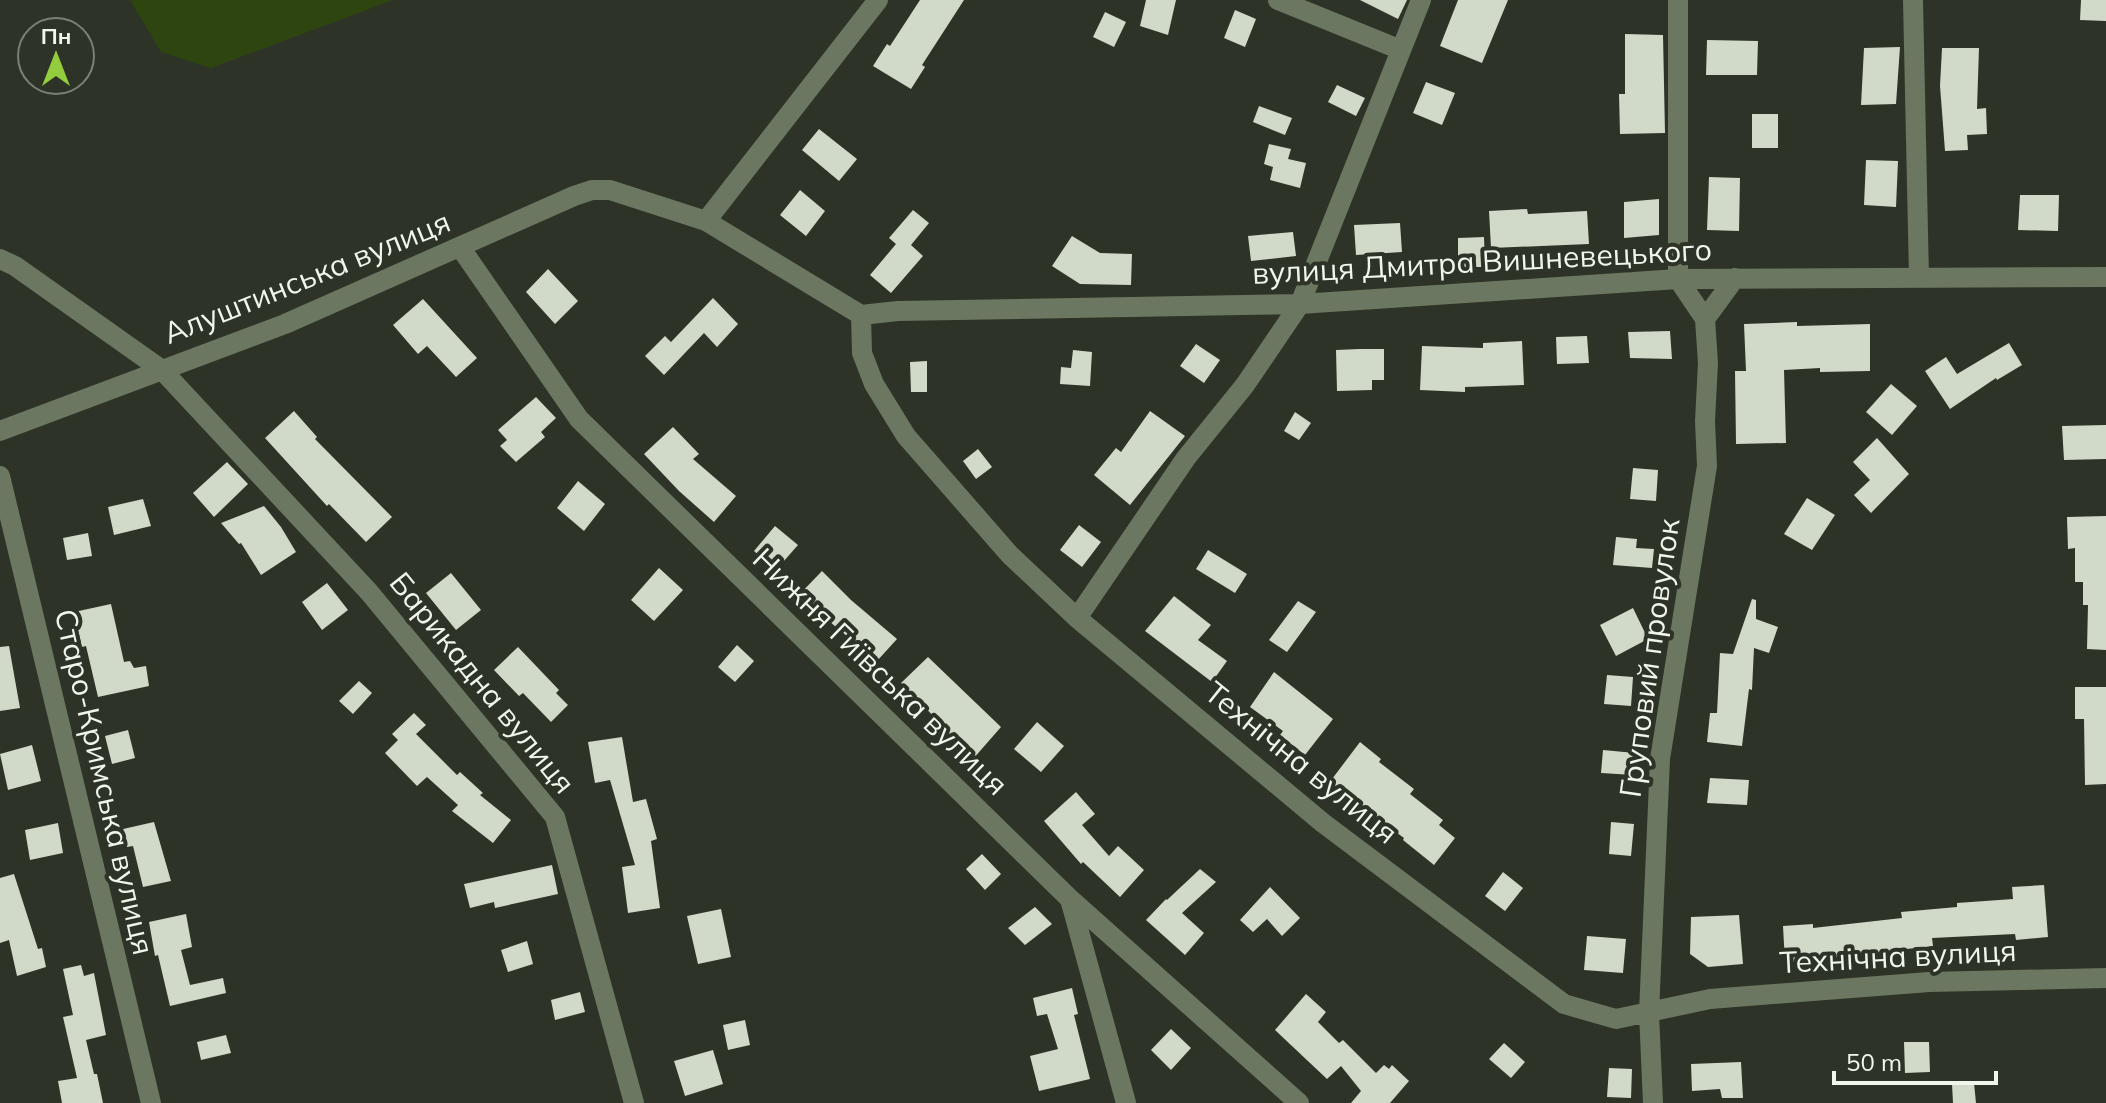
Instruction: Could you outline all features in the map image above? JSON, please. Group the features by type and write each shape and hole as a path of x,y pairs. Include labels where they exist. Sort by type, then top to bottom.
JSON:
{"street":[{"path":"861,315 706,221 878,0"},
{"path":"1278,0 1401,50"},
{"path":"1077,618 1186,458 1245,385 1300,304 1421,0"},
{"path":"1678,0 1678,279 1705,319 1735,278"},
{"path":"1913,0 1919,278"},
{"name":"Алуштинська вулиця","path":"0,431 285,324 592,190 610,190 706,221"},
{"name":"Нижня Гиївська вулиця","path":"460,247 579,419 1069,898 1299,1103"},
{"name":"Барикадна вулиця","path":"0,259 15,266 162,370 369,592 555,817 634,1103"},
{"name":"вулиця Дмитра Вишневецького","path":"861,315 898,311 1300,304 1678,279 2106,277"},
{"name":"Технічна вулиця","path":"861,315 862,353 874,384 906,436 1010,555 1077,618 1323,823 1564,1004 1616,1019 1710,999 1929,982 2106,978"},
{"name":"Груповий провулок","path":"1653,1103 1649,1013 1660,759 1707,466 1705,421 1708,363 1705,319"},
{"name":"Старо-Кримська вулиця","path":"0,476 151,1103"},
{"path":"1069,898 1126,1103"}],"green space":[{"path":"130,0 393,0 211,68 161,52"}],"building":[{"path":"920,0 964,0 922,65 925,67 911,89 873,66"},
{"path":"1146,0 1176,0 1168,35 1140,26"},
{"path":"1360,0 1407,0 1398,19"},
{"path":"1458,0 1508,0 1482,63 1440,46"},
{"path":"2081,0 2106,0 2106,21 2080,20"},
{"path":"1235,10 1256,19 1245,47 1224,38"},
{"path":"1105,12 1126,22 1114,47 1093,37"},
{"path":"1625,34 1663,35 1665,133 1620,134 1619,94 1625,94"},
{"path":"1707,40 1758,41 1757,75 1706,75"},
{"path":"1900,47 1896,104 1861,105 1864,48"},
{"path":"1942,48 1979,48 1977,109 1986,108 1987,134 1967,135 1968,150 1945,151 1940,86"},
{"path":"1426,82 1455,93 1442,125 1413,113"},
{"path":"1337,85 1365,98 1356,116 1328,102"},
{"path":"1259,106 1292,118 1285,135 1253,122"},
{"path":"1752,114 1778,114 1778,148 1752,148"},
{"path":"819,129 857,159 839,181 802,150"},
{"path":"1269,144 1291,149 1288,159 1306,163 1300,188 1270,180 1273,167 1264,164"},
{"path":"1866,160 1898,161 1896,207 1864,205"},
{"path":"1709,177 1740,178 1739,231 1707,230"},
{"path":"800,190 825,211 806,236 780,215"},
{"path":"2020,195 2059,195 2058,231 2018,230"},
{"path":"1659,199 1659,235 1624,238 1624,202"},
{"path":"1527,209 1528,214 1587,211 1589,244 1491,248 1489,211"},
{"path":"913,210 929,223 911,245 923,256 891,293 870,275 896,244 889,238"},
{"path":"1400,223 1402,252 1356,255 1354,225"},
{"path":"1293,232 1296,256 1251,261 1248,236"},
{"path":"1072,236 1100,253 1132,254 1131,285 1080,284 1052,266"},
{"path":"1484,237 1485,267 1458,267 1458,238"},
{"path":"548,269 578,301 555,324 526,292"},
{"path":"713,298 738,324 717,347 704,333 664,375 645,356 665,336 671,342"},
{"path":"423,299 477,358 456,377 427,346 418,354 393,325"},
{"path":"1797,322 1797,326 1870,324 1870,371 1820,372 1820,368 1784,370 1786,443 1736,444 1735,371 1746,371 1744,324"},
{"path":"1670,331 1672,359 1630,358 1628,332"},
{"path":"1587,336 1589,363 1557,364 1556,337"},
{"path":"1522,341 1524,385 1465,387 1465,392 1420,390 1422,346 1483,348 1483,343"},
{"path":"2009,343 2022,365 1996,378 1950,409 1925,371 1946,357 1957,374"},
{"path":"1196,344 1220,360 1204,383 1180,366"},
{"path":"1384,349 1384,380 1372,380 1372,390 1337,391 1336,350"},
{"path":"1073,350 1092,352 1090,386 1060,384 1061,367 1071,368"},
{"path":"927,361 927,392 911,392 910,362"},
{"path":"1891,384 1917,406 1892,435 1866,412"},
{"path":"536,397 556,418 541,432 545,437 516,462 500,446 507,440 498,430"},
{"path":"294,411 317,437 315,439 392,517 366,542 329,504 327,506 265,438"},
{"path":"1150,411 1185,436 1130,505 1094,475 1116,448 1121,452"},
{"path":"1295,412 1311,423 1299,440 1284,431"},
{"path":"2106,425 2106,459 2064,460 2062,426"},
{"path":"673,427 699,454 693,459 736,496 714,522 644,454"},
{"path":"1877,438 1909,474 1871,513 1854,495 1870,480 1853,462"},
{"path":"978,449 992,467 976,479 963,461"},
{"path":"227,462 248,484 214,517 193,493"},
{"path":"1633,468 1658,470 1656,501 1630,499"},
{"path":"578,481 605,504 584,531 557,508"},
{"path":"1807,498 1835,515 1812,550 1784,534"},
{"path":"143,499 151,526 114,535 108,507"},
{"path":"264,506 296,552 261,575 241,543 221,523"},
{"path":"2106,516 2106,650 2087,649 2088,605 2083,605 2083,582 2075,582 2075,548 2068,549 2067,517"},
{"path":"1079,525 1101,542 1082,567 1060,550"},
{"path":"775,526 798,545 776,570 754,551"},
{"path":"88,533 92,556 67,560 63,538"},
{"path":"1616,537 1637,539 1636,548 1654,549 1652,568 1613,565"},
{"path":"1208,550 1247,574 1235,593 1196,569"},
{"path":"659,568 683,590 654,621 631,600"},
{"path":"822,571 897,639 877,661 830,622 827,625 797,597"},
{"path":"451,573 481,610 456,630 426,593"},
{"path":"327,583 348,610 322,630 302,602"},
{"path":"1174,596 1211,625 1198,640 1227,661 1212,682 1145,631"},
{"path":"1752,599 1756,600 1756,619 1778,627 1769,653 1754,648 1752,690 1749,689 1742,746 1707,742 1710,713 1717,713 1720,653 1733,654"},
{"path":"1298,601 1316,612 1287,652 1269,640"},
{"path":"111,604 124,662 130,661 134,668 146,666 149,686 98,697 74,612"},
{"path":"1633,608 1648,639 1616,656 1600,625"},
{"path":"737,645 754,661 735,682 718,667"},
{"path":"9,646 20,708 0,711 0,647"},
{"path":"518,647 559,690 556,693 568,705 551,722 523,693 519,696 494,670"},
{"path":"928,657 1001,727 973,759 944,733 947,730 901,683"},
{"path":"1274,672 1333,719 1305,755 1280,735 1283,731 1250,707"},
{"path":"1607,675 1633,677 1631,706 1604,704"},
{"path":"359,681 372,693 353,714 339,701"},
{"path":"2075,687 2106,687 2106,784 2085,785 2084,719 2075,719"},
{"path":"414,713 426,725 416,734 457,775 460,772 483,793 480,795 511,820 493,843 452,811 458,805 427,777 417,786 385,753 398,740 392,734"},
{"path":"1037,722 1064,746 1041,772 1014,749"},
{"path":"128,730 135,758 112,764 105,736"},
{"path":"622,737 633,802 646,799 657,839 651,841 660,908 628,913 622,867 635,865 610,780 595,783 588,742"},
{"path":"1360,742 1381,759 1379,762 1414,789 1410,794 1443,820 1439,825 1455,838 1434,865 1404,838 1329,783"},
{"path":"32,745 41,781 8,790 0,754"},
{"path":"1603,750 1635,753 1633,775 1601,773"},
{"path":"1710,778 1749,780 1747,805 1707,803"},
{"path":"1076,792 1095,814 1082,825 1109,856 1118,846 1144,870 1120,897 1083,862 1081,864 1044,821"},
{"path":"154,822 171,881 143,887 133,846 127,847 123,829"},
{"path":"1611,822 1634,824 1631,856 1609,854"},
{"path":"58,823 63,853 30,860 25,830"},
{"path":"982,854 1001,874 985,890 966,869"},
{"path":"552,865 558,894 495,908 494,902 470,908 464,884"},
{"path":"1200,869 1216,882 1182,913 1204,933 1185,955 1146,920"},
{"path":"1503,872 1523,888 1505,911 1485,896"},
{"path":"14,874 46,967 17,976 9,940 0,943 0,878"},
{"path":"2044,885 2048,937 2016,940 2015,934 1932,938 1933,946 1785,963 1783,926 1813,924 1813,928 1902,918 1901,912 1957,907 1957,903 2013,899 2012,887"},
{"path":"1270,887 1300,918 1282,936 1267,919 1253,932 1240,920"},
{"path":"1035,907 1052,924 1025,945 1008,928"},
{"path":"721,909 731,957 698,964 687,916"},
{"path":"186,914 192,947 181,950 190,985 223,978 226,993 170,1006 158,955 155,956 149,922"},
{"path":"1739,915 1743,964 1708,967 1690,954 1691,917"},
{"path":"1587,936 1626,939 1623,973 1584,970"},
{"path":"527,941 533,964 508,972 501,950"},
{"path":"81,965 84,976 94,973 106,1035 86,1040 103,1103 62,1103 58,1081 77,1078 63,1017 73,1015 63,969"},
{"path":"1072,988 1078,1014 1074,1015 1090,1079 1039,1091 1030,1056 1058,1049 1047,1014 1037,1016 1033,998"},
{"path":"580,992 585,1012 555,1020 551,1000"},
{"path":"1306,994 1326,1012 1318,1022 1339,1043 1343,1040 1376,1073 1384,1065 1389,1069 1392,1065 1409,1081 1390,1103 1351,1103 1361,1091 1341,1066 1327,1079 1275,1030"},
{"path":"745,1020 750,1045 728,1050 723,1025"},
{"path":"1171,1029 1191,1048 1171,1070 1151,1050"},
{"path":"226,1035 231,1053 201,1060 197,1042"},
{"path":"1904,1042 1929,1042 1930,1072 1905,1073"},
{"path":"1504,1043 1525,1062 1511,1078 1489,1059"},
{"path":"713,1050 723,1084 685,1096 674,1061"},
{"path":"1741,1062 1743,1098 1722,1098 1720,1089 1692,1091 1691,1064"},
{"path":"1609,1068 1632,1069 1631,1098 1607,1097"},
{"path":"1974,1083 1976,1103 1953,1103 1952,1084"}]}
